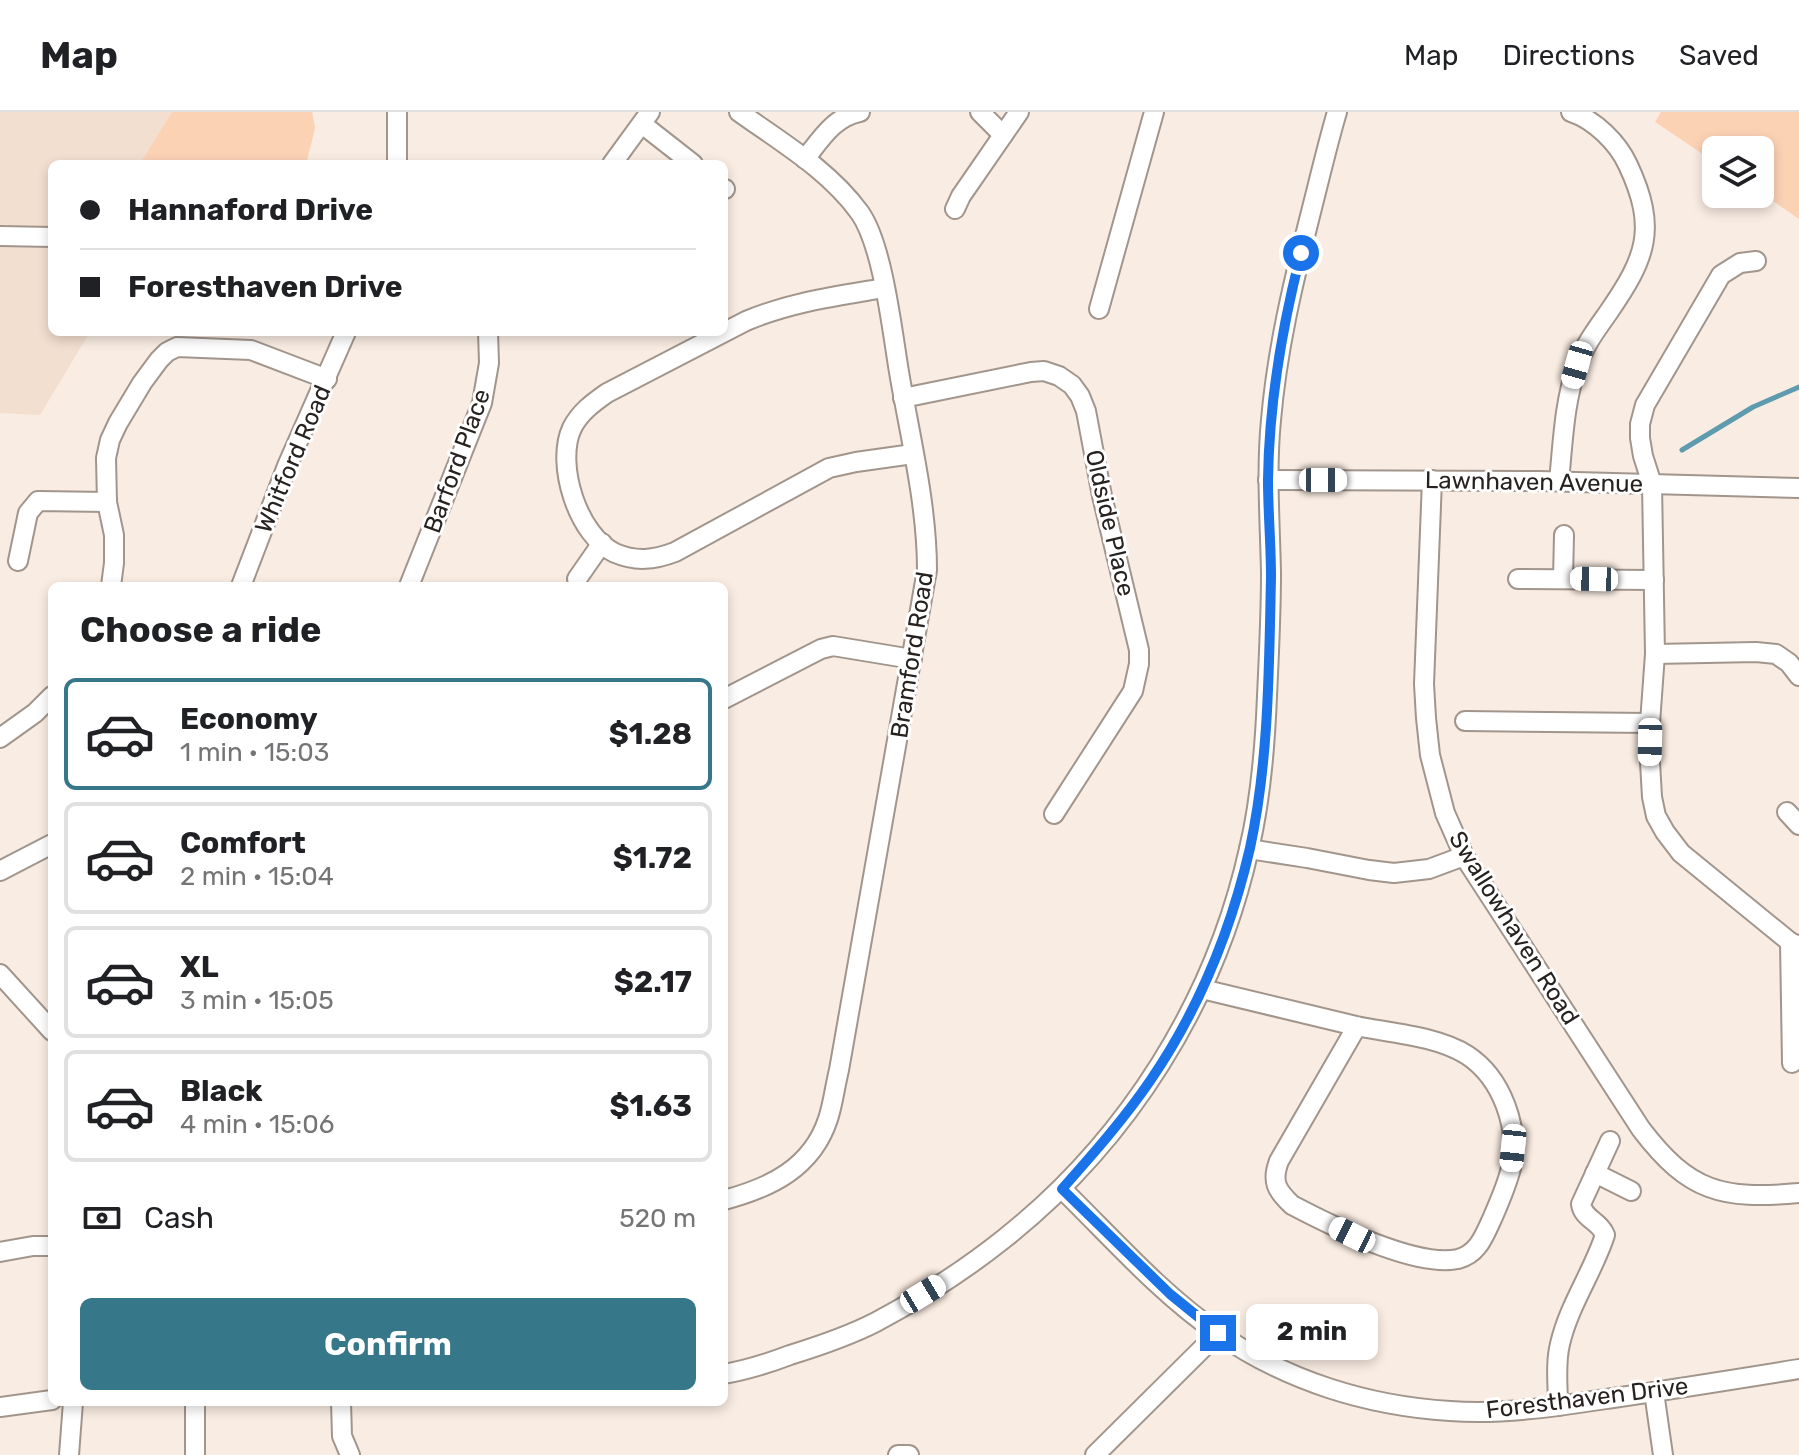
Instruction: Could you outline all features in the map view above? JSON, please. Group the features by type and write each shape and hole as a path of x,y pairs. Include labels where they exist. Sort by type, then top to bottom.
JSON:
{"street":[{"path":"397,112 397,160"},
{"name":"Bramford Road","path":"728,1199 777,1181 796,1167 828,1120 927,570 927,536 884,288 873,242 861,215 829,179 739,112"},
{"path":"805,159 834,124 846,115 860,112"},
{"path":"980,112 1003,135"},
{"path":"958,202 1019,112"},
{"path":"1099,309 1154,112"},
{"path":"728,1373 825,1344 875,1323 970,1266 1062,1189 1116,1126 1151,1079 1202,989 1229,923 1249,849 1263,763 1271,574 1268,480 1271,419 1284,322 1337,112"},
{"path":"1559,481 1565,420 1577,365 1586,343 1625,287 1639,258 1646,231 1644,205 1624,157 1596,126 1571,112"},
{"path":"615,160 646,118 689,160"},
{"path":"0,236 48,237"},
{"path":"1756,261 1740,263 1721,275 1645,405 1640,424 1643,456 1652,484 1655,654 1650,762 1656,816 1681,853 1795,944 1792,1063"},
{"path":"728,332 770,311 801,302 884,288"},
{"name":"Whitford Road","path":"243,582 287,466 344,336"},
{"name":"Barford Place","path":"411,582 482,403 489,363 488,336"},
{"path":"720,336 607,393 591,404 572,429 567,444 566,467 571,495 597,539 613,552 638,559 656,559 675,552 829,468 913,454"},
{"path":"112,582 114,535 107,502 106,458 110,440 142,383 167,352 177,347 251,350 327,379"},
{"name":"Oldside Place","path":"903,398 1044,371 1072,385 1086,411 1102,496 1136,635 1139,664 1133,691 1054,814"},
{"name":"Lawnhaven Avenue","path":"1268,480 1559,481 1799,488"},
{"name":"Swallowhaven Road","path":"1432,480 1424,684 1426,718 1430,755 1445,813 1464,856 1657,1150 1694,1180 1715,1191 1765,1196 1799,1193"},
{"path":"18,561 28,513 38,501 107,502"},
{"path":"1563,579 1564,535"},
{"path":"577,579 602,543"},
{"path":"1518,579 1654,580"},
{"path":"728,697 807,654 833,646 912,659"},
{"path":"1655,654 1776,654 1789,663 1799,676"},
{"path":"0,738 48,700"},
{"path":"1465,721 1650,723"},
{"path":"0,871 48,846"},
{"path":"1249,849 1394,873 1429,869 1464,856"},
{"path":"0,974 48,1027"},
{"path":"1202,989 1433,1041 1452,1047 1479,1064 1505,1103 1513,1148 1511,1168 1497,1207 1478,1248 1469,1255 1444,1261 1420,1257 1352,1235 1292,1205 1275,1181 1274,1173 1279,1161 1357,1026"},
{"path":"1558,1406 1559,1345 1605,1235 1602,1227 1582,1211 1581,1204 1610,1141"},
{"path":"1595,1173 1631,1191"},
{"name":"Foresthaven Drive","path":"1062,1189 1170,1294 1218,1333 1273,1366 1302,1379 1375,1401 1452,1412 1516,1410 1799,1369"},
{"path":"0,1252 48,1246"},
{"path":"1095,1455 1218,1333"},
{"path":"1654,1392 1663,1455"},
{"path":"0,1407 48,1401"},
{"path":"69,1455 73,1406"},
{"path":"195,1406 195,1455"},
{"path":"341,1406 342,1436 350,1455"},
{"path":"898,1455 909,1455"}],"shaded area":[{"path":"0,112 312,112 315,128 307,160 48,160 48,336 88,336 40,415 0,413"},
{"path":"172,112 312,112 315,128 307,160 142,160"},
{"path":"1661,112 1799,112 1799,219 1774,202 1774,136 1702,136 1702,154 1655,122"}],"waterway":[{"path":"1682,450 1753,407 1799,387"}],"route":[{"path":"1218,1333 1170,1294 1062,1189 1126,1114 1192,1010 1229,923 1249,849 1263,763 1267,697 1271,419 1284,322 1301,253"}]}
